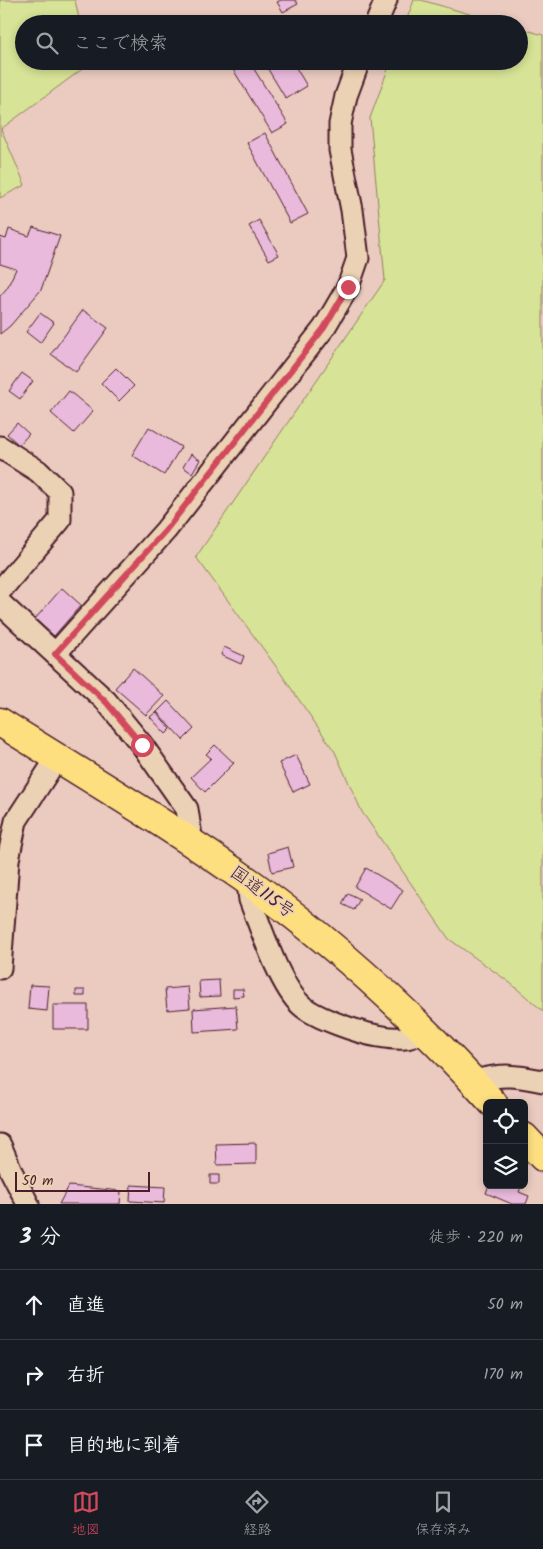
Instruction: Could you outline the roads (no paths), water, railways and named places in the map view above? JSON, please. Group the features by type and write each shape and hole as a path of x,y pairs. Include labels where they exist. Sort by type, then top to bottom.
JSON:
{"highway":[{"name":"国道115号","path":"0,722 192,843 253,885 340,953 384,991 425,1030 490,1099"},
{"path":"528,1141 543,1158"}],"street":[{"path":"380,15 386,0"},
{"path":"55,654 166,530 324,328 348,287 358,258 355,226 340,150 340,124 346,96 355,70"},
{"path":"0,447 38,471 60,492 61,511 60,520 0,591"},
{"path":"0,603 106,702 142,745 187,809 192,843"},
{"path":"0,968 8,860 16,821 58,758"},
{"path":"253,885 249,892 253,908 284,980 295,999 302,1006 317,1015 366,1034 402,1039 420,1034 425,1030"},
{"path":"474,1081 497,1076 516,1076 543,1081"},
{"path":"0,1145 28,1204"}]}
